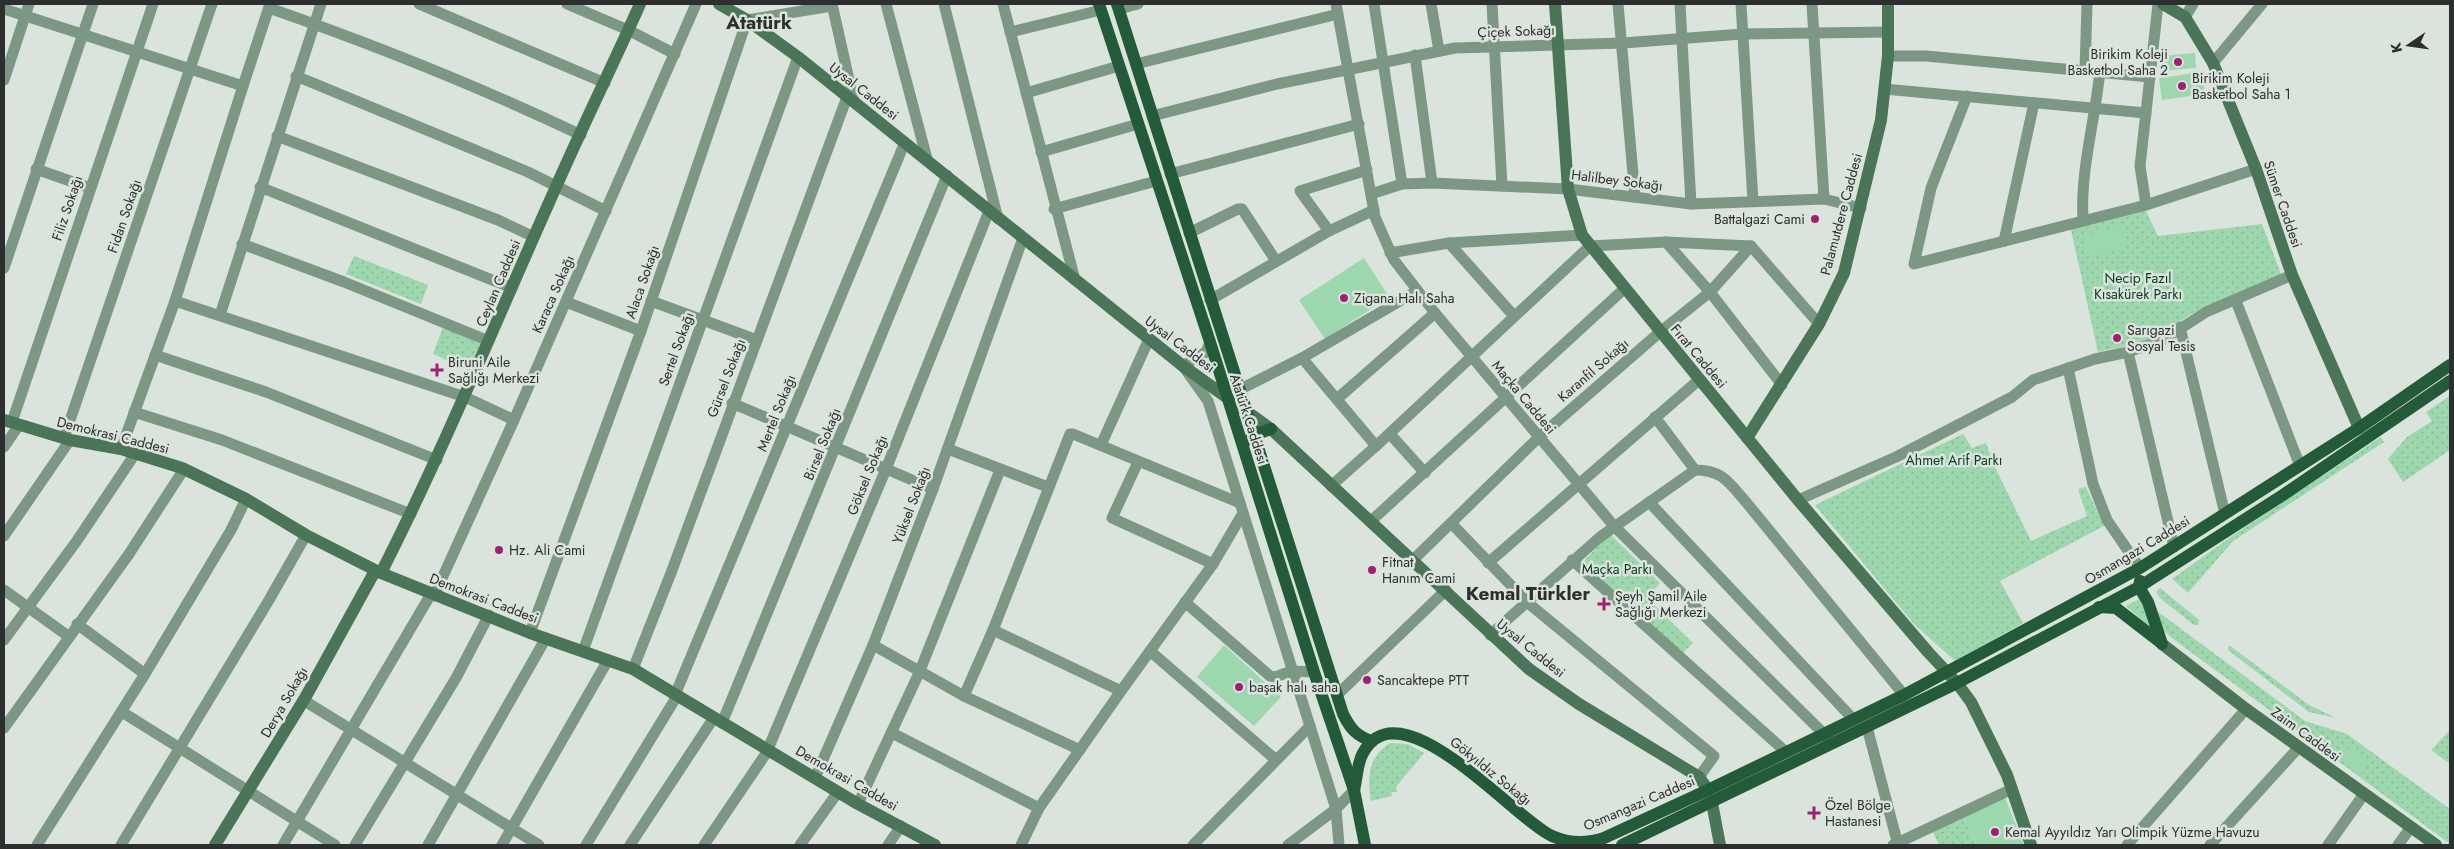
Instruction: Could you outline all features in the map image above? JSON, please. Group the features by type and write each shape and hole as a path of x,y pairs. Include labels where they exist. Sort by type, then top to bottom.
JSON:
{"main road":[{"name":"Atatürk Caddesi","path":"1118,6 1337,695 1350,728 1361,738 1372,741"},
{"name":"Atatürk Caddesi","path":"1100,7 1210,342 1226,398 1314,672 1354,790 1365,845"},
{"name":"Osmangazi Caddesi","path":"1622,845 1712,803 1828,738 1854,720 1948,672 2140,568 2359,428 2450,365"},
{"name":"Osmangazi Caddesi","path":"1555,841 1587,843 1708,790 1786,752 1867,727 1957,683 2139,587 2283,495 2450,381"},
{"path":"1243,451 1254,435 1271,429"},
{"path":"2140,568 2151,579"},
{"path":"2140,568 2139,587 2148,602 2162,644"},
{"path":"2099,607 2116,608 2162,644"},
{"name":"Gökyıldız Sokağı","path":"1372,741 1388,733 1406,734 1437,747 1555,841"},
{"path":"1354,790 1362,754 1372,741"},
{"name":"Osmangazi Caddesi","path":"1708,790 1712,803"}],"street":[{"path":"4,80 29,4"},
{"path":"4,268 36,168 93,4"},
{"name":"Filiz Sokağı","path":"4,447 153,4"},
{"name":"Fidan Sokağı","path":"4,536 67,439 212,4"},
{"path":"220,315 296,76 321,4"},
{"path":"419,4 605,83"},
{"path":"567,4 628,30 675,54"},
{"name":"Ceylan Caddesi","path":"378,572 411,514 437,460 557,185 640,4"},
{"name":"Karaca Sokağı","path":"283,845 433,595 514,420 696,4"},
{"name":"Uysal Caddesi","path":"718,4 748,20 798,56 993,215 1183,366 1271,429 1446,590 1490,635 1529,668 1578,704 1699,777 1708,790"},
{"path":"886,4 927,160"},
{"path":"944,4 993,215"},
{"path":"1003,4 1054,209 1075,280"},
{"path":"1118,6 1138,4"},
{"path":"1374,4 1402,184"},
{"path":"1431,4 1439,51"},
{"path":"1492,4 1502,186"},
{"name":"Fırat Caddesi","path":"1554,4 1568,189 1582,235 1624,289 1798,500 1928,652 1948,672 1971,702 2012,789 2031,845"},
{"path":"1618,4 1623,43 1635,197"},
{"path":"1680,4 1684,38 1691,204"},
{"path":"1741,4 1753,202"},
{"path":"1812,4 1824,199"},
{"name":"Palamutdere Caddesi","path":"1747,438 1819,324 1844,273 1881,120 1888,56 1888,4"},
{"path":"2085,71 2087,4"},
{"path":"2146,205 2140,166 2158,4"},
{"name":"Sümer Caddesi","path":"2163,4 2185,17 2213,63 2256,169 2292,274 2359,428"},
{"path":"2185,17 2193,4"},
{"path":"2213,63 2262,4"},
{"path":"748,20 832,5 851,100"},
{"path":"121,449 175,301 269,6 446,75 520,106 581,135"},
{"path":"1010,32 1100,7"},
{"path":"1136,64 1337,9"},
{"name":"Maçka Caddesi","path":"1337,9 1374,210 1390,253 1435,313 1538,438 1614,526 1828,738"},
{"path":"4,10 242,86"},
{"name":"Alaca Sokağı","path":"530,633 651,302 748,20"},
{"name":"Çiçek Sokağı","path":"1152,116 1277,84 1439,51 1494,46 1623,43 1742,34 1888,32"},
{"path":"1415,55 1432,183"},
{"name":"Sertel Sokağı","path":"583,651 798,56"},
{"path":"1888,56 1926,56 2150,77"},
{"path":"1026,93 1119,66"},
{"path":"2084,220 2082,192 2096,109 2100,71"},
{"path":"296,76 557,185 606,211"},
{"path":"1884,89 2146,113"},
{"path":"1967,96 1932,188 1914,264 2146,205 2256,169"},
{"name":"Gürsel Sokağı","path":"633,669 671,574 732,403 851,100"},
{"path":"2004,241 2034,103"},
{"path":"1040,152 1138,124"},
{"path":"1170,174 1358,124"},
{"path":"277,136 498,220 534,237"},
{"name":"Mertel Sokağı","path":"586,845 676,695 787,426 824,331 905,142"},
{"path":"36,168 90,188"},
{"path":"1329,231 1300,191 1367,170"},
{"name":"Birsel Sokağı","path":"630,845 718,721 836,448 946,175"},
{"path":"1054,209 1156,181"},
{"name":"Halilbey Sokağı","path":"1371,194 1402,184 1432,183 1568,189 1691,204 1824,199 1861,208"},
{"path":"260,187 512,288"},
{"path":"1189,233 1238,210 1242,210 1276,261"},
{"path":"1210,300 1329,231 1374,210"},
{"name":"Göksel Sokağı","path":"704,845 768,749 993,215"},
{"path":"1390,253 1449,243 1582,235"},
{"name":"Yüksel Sokağı","path":"815,778 873,645 948,449 1023,238"},
{"path":"1331,486 1390,434 1590,246 1666,242 1751,246 1819,324"},
{"path":"1666,242 1710,292 1782,385"},
{"path":"1449,243 1514,316"},
{"path":"242,244 344,282 489,341"},
{"name":"Karanfil Sokağı","path":"1413,560 1538,438 1660,332 1710,292 1751,246"},
{"path":"1798,500 1896,457 2012,397 2033,380 2095,359 2128,352 2163,340 2180,327 2206,312 2236,301 2292,274"},
{"path":"1370,522 1624,289"},
{"path":"1239,390 1302,358 1417,291"},
{"path":"175,301 465,397 514,420"},
{"path":"2236,301 2300,466"},
{"path":"566,302 640,331"},
{"path":"651,302 757,340"},
{"path":"1337,399 1435,313"},
{"path":"2180,327 2225,514"},
{"path":"1100,445 1149,339"},
{"path":"1210,342 1206,352 1183,366 1208,401 1336,809 1340,845"},
{"path":"2128,352 2174,547"},
{"path":"155,355 266,392 437,460"},
{"path":"1302,358 1376,446"},
{"path":"2068,368 2093,484 2107,520 2140,568"},
{"path":"1488,563 1700,379"},
{"path":"732,403 933,489"},
{"path":"134,412 222,440 411,514"},
{"path":"1654,417 1695,470"},
{"name":"Demokrasi Caddesi","path":"12,422 67,439 121,449 184,469 246,499 306,534 378,572 433,595 485,613 530,633 633,669 858,804 935,845"},
{"path":"964,696 993,630 1070,434 1100,445 1241,508"},
{"path":"1390,434 1425,473"},
{"path":"948,449 1048,487"},
{"path":"4,640 76,542 135,454"},
{"path":"1138,462 1112,518 1213,564"},
{"path":"4,728 68,636 129,554 184,469"},
{"path":"858,804 892,733 918,672 1000,470"},
{"path":"1490,635 1528,603 1572,560 1614,526 1695,470 1709,470 1721,475 1798,564 1904,695"},
{"path":"38,845 146,674 231,530 246,499"},
{"path":"1649,502 1854,720"},
{"path":"1021,845 1040,808 1121,691 1213,564 1241,508"},
{"path":"1451,523 1528,603 1714,756 1699,777"},
{"path":"121,845 269,600 306,534"},
{"path":"1572,560 1786,752"},
{"name":"Derya Sokağı","path":"215,845 304,700 378,572"},
{"path":"4,590 68,636"},
{"path":"1337,695 1446,590"},
{"path":"1185,602 1270,676 1276,677 1292,671 1314,672"},
{"path":"355,845 456,678 489,615"},
{"path":"77,624 146,674"},
{"path":"993,630 1121,691"},
{"path":"428,845 546,638"},
{"name":"Zaim Caddesi","path":"2162,644 2246,709 2436,845"},
{"path":"873,645 918,672 964,696 1080,750"},
{"path":"1150,651 1275,759"},
{"path":"502,845 608,660"},
{"path":"304,700 405,760 539,845"},
{"path":"2133,843 2246,709"},
{"path":"122,712 335,845"},
{"path":"1193,845 1275,759 1310,726"},
{"path":"1867,727 1896,845 1946,818 2012,789"},
{"path":"892,733 1040,808"},
{"path":"2210,845 2299,747"},
{"path":"1288,845 1336,809 1354,790"},
{"path":"800,845 838,792"},
{"path":"2328,845 2364,794"},
{"path":"1712,803 1720,845"},
{"path":"888,845 901,826"},
{"path":"2398,845 2410,827"}],"green space":[{"name":"Birikim Koleji Basketbol Saha 2","path":"2195,53 2196,68 2161,71 2160,56"},
{"name":"Birikim Koleji Basketbol Saha 1","path":"2202,72 2205,94 2162,100 2159,78"},
{"name":"Necip Fazıl Kısakürek Parkı","path":"2143,205 2158,236 2262,224 2281,274 2193,313 2152,340 2098,352 2069,221"},
{"path":"2122,226 2127,248 2087,257 2082,235"},
{"path":"354,256 428,285 421,304 346,274"},
{"name":"Zigana Halı Saha","path":"1364,258 1389,297 1325,339 1299,300"},
{"path":"443,327 481,343 469,370 433,354"},
{"path":"2450,396 2450,450 2403,482 2388,459 2407,437 2432,421 2426,412"},
{"name":"Ahmet Arif Parkı","path":"1963,434 1972,448 1986,443 1994,465 2031,541 2087,516 2078,489 2086,487 2104,526 2000,581 2023,623 1955,661 1913,623 1815,505"},
{"path":"2381,437 2384,442 2233,541 2188,593 2172,579 2232,536"},
{"name":"Maçka Parkı","path":"1610,534 1660,583 1647,598 1693,643 1680,656 1582,563"},
{"path":"2160,588 2199,620 2198,625 2194,625 2161,599 2156,592"},
{"path":"2141,598 2150,627 2126,606"},
{"path":"2157,611 2305,721 2347,734 2450,809 2450,844 2172,638 2163,630"},
{"name":"başak halı saha","path":"1224,645 1281,697 1254,726 1197,677"},
{"path":"2229,645 2309,705 2336,718 2309,712 2228,650"},
{"path":"2450,730 2450,764 2431,750"},
{"path":"1390,743 1408,744 1424,753 1396,787 1397,792 1391,792 1392,796 1371,801 1369,776 1373,761"},
{"path":"2349,746 2371,762 2361,775 2340,759"},
{"name":"Kemal Ayyıldız Yarı Olimpik Yüzme Havuzu","path":"2004,795 2024,845 1977,845 1962,815"},
{"path":"1962,815 1977,845 1939,845 1932,830"}],"place":[{"name":"Birikim Koleji Basketbol Saha 2","path":"2178,62"},
{"name":"Birikim Koleji Basketbol Saha 1","path":"2182,86"},
{"name":"Battalgazi Cami","path":"1815,219"},
{"name":"Zigana Halı Saha","path":"1344,298"},
{"name":"Sarıgazi Sosyal Tesis","path":"2117,338"},
{"name":"Biruni Aile Sağlığı Merkezi","path":"437,370"},
{"name":"Hz. Ali Cami","path":"499,550"},
{"name":"Fitnat Hanım Cami","path":"1372,570"},
{"name":"Şeyh Şamil Aile Sağlığı Merkezi","path":"1604,604"},
{"name":"Sancaktepe PTT","path":"1367,680"},
{"name":"başak halı saha","path":"1239,687"},
{"name":"Özel Bölge Hastanesi","path":"1814,813"},
{"name":"Kemal Ayyıldız Yarı Olimpik Yüzme Havuzu","path":"1995,832"}],"district":[{"name":"Atatürk","path":"759,22"},
{"name":"Kemal Türkler","path":"1528,593"}]}
